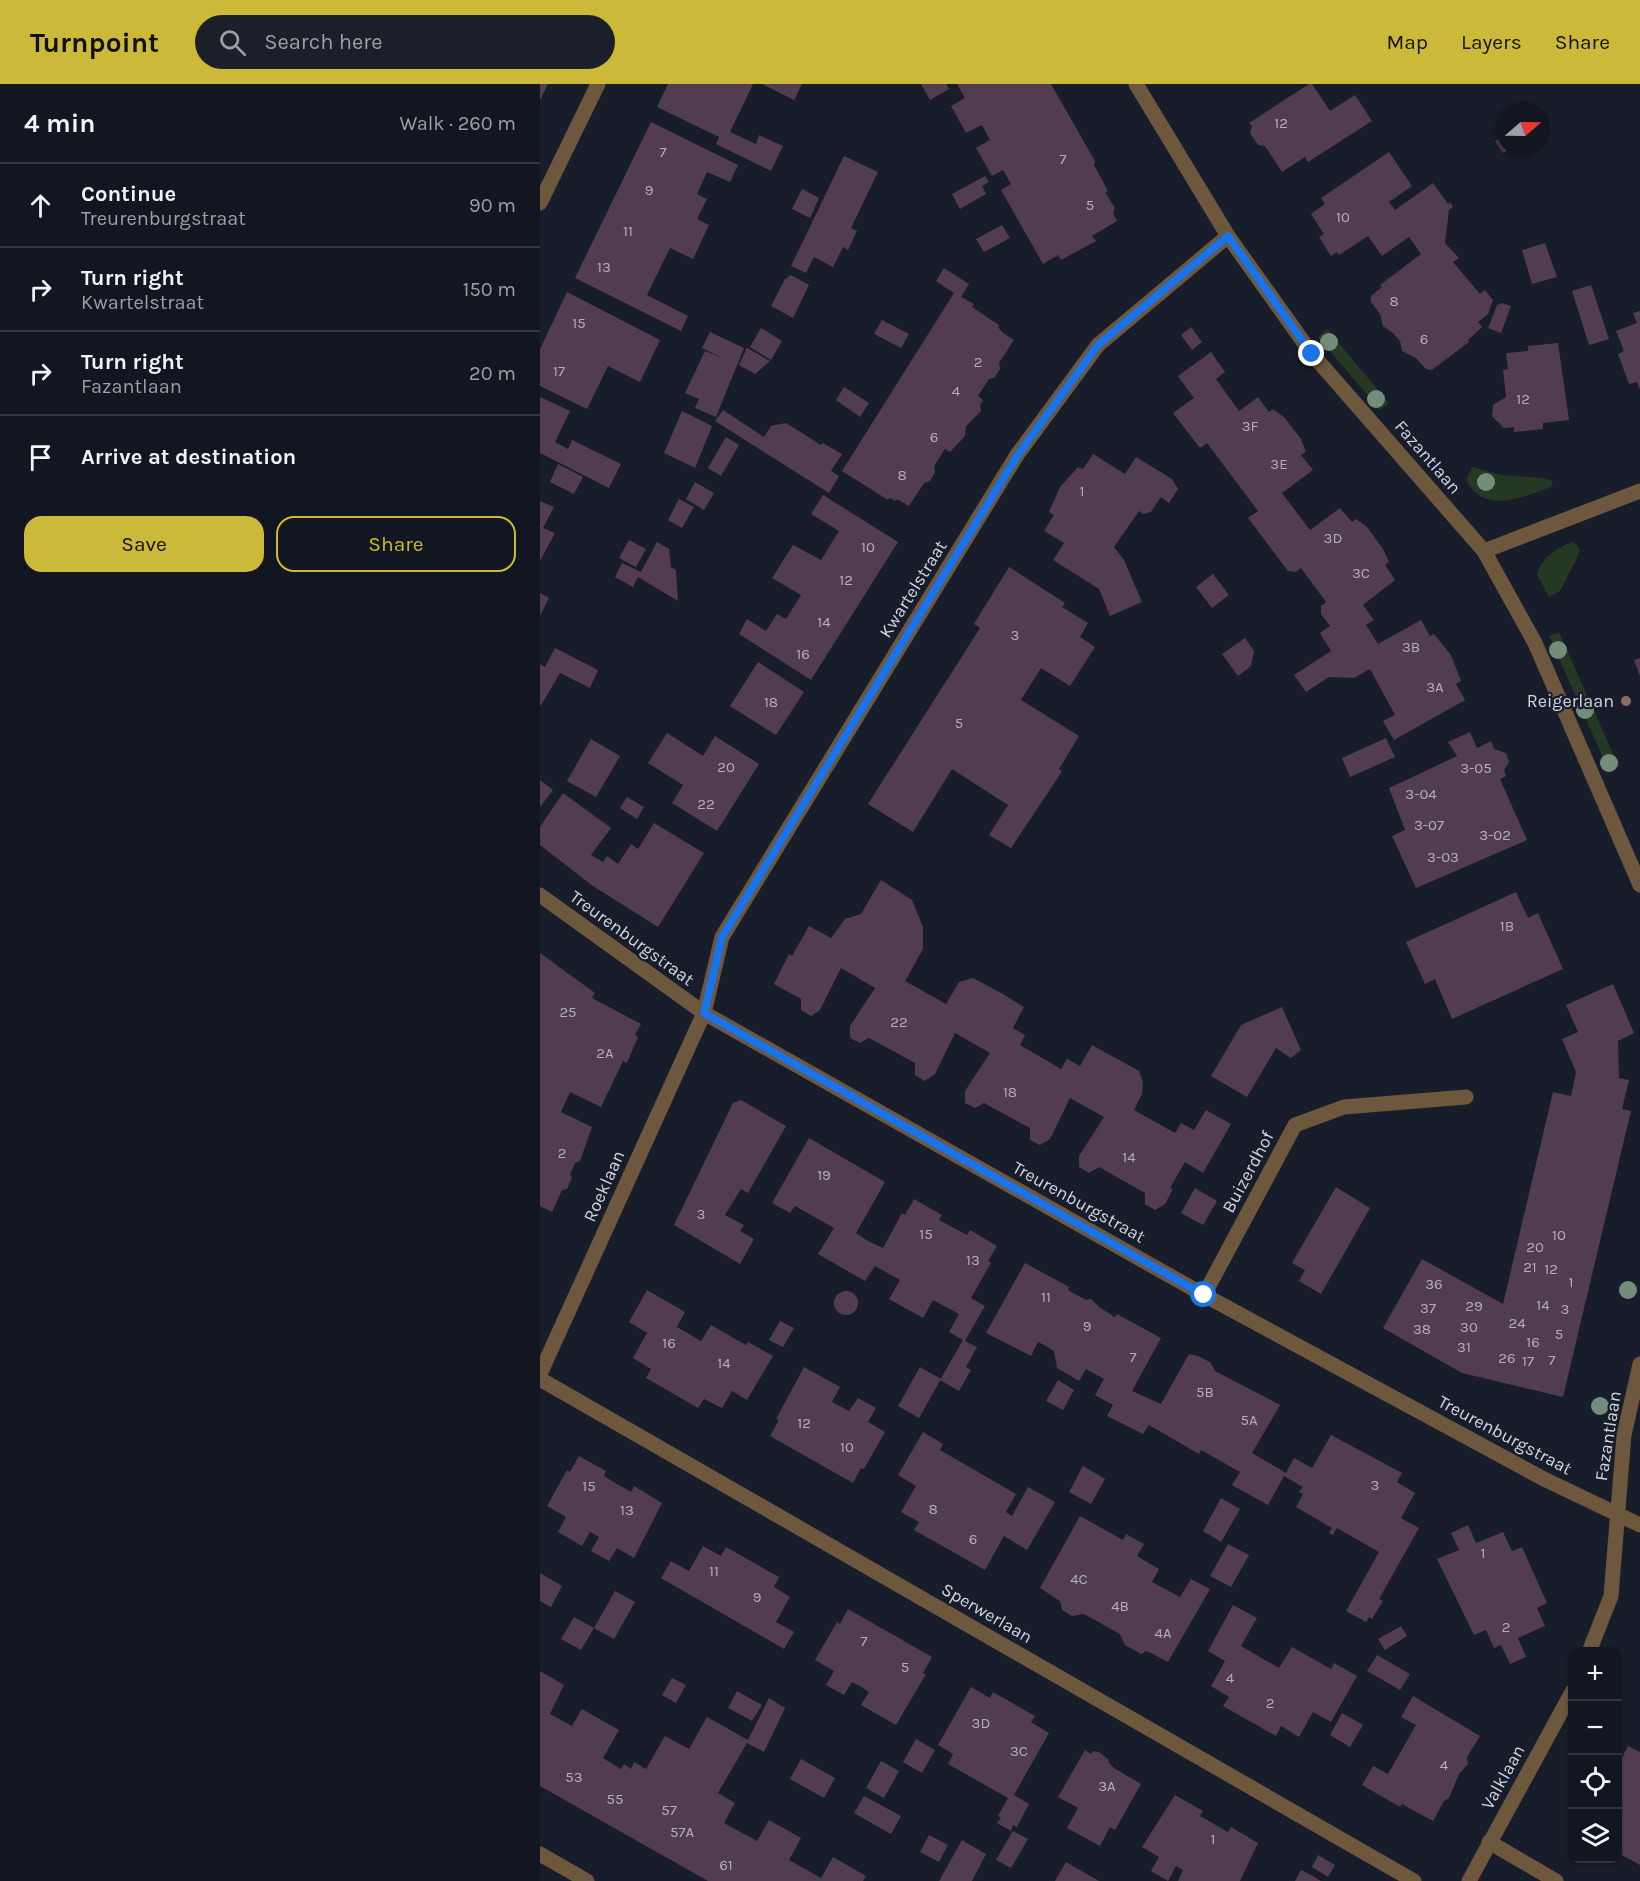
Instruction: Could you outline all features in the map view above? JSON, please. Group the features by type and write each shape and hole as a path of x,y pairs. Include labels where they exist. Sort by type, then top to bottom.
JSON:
{"street":[{"path":"540,203 598,84"},
{"name":"Fazantlaan","path":"1136,84 1228,236 1312,354 1484,551 1535,643 1640,885"},
{"name":"Kwartelstraat","path":"704,1013 722,937 1017,456 1098,345 1228,236"},
{"path":"1484,551 1640,491"},
{"name":"Treurenburgstraat","path":"540,895 704,1013 1204,1295 1544,1479 1640,1525"},
{"name":"Roeklaan","path":"540,1376 704,1013"},
{"name":"Buizerdhof","path":"1204,1295 1295,1125 1344,1107 1466,1097"},
{"name":"Fazantlaan","path":"1617,1515 1624,1435 1640,1364"},
{"name":"Sperwerlaan","path":"540,1376 1414,1881"},
{"path":"1591,1647 1611,1596 1617,1515"},
{"name":"Valklaan","path":"1468,1881 1568,1699"},
{"path":"1489,1842 1556,1881"},
{"path":"540,1854 587,1881"}],"green space":[{"path":"1327,329 1389,403 1380,410 1318,337"},
{"path":"1472,467 1501,475 1544,478 1553,481 1551,487 1529,495 1517,499 1494,501 1483,498 1466,480"},
{"path":"1572,542 1580,550 1578,556 1560,591 1549,597 1537,575 1539,569 1550,554"},
{"path":"1559,632 1619,767 1609,771 1549,636"}],"building":[{"path":"540,84 548,84 540,100"},
{"path":"668,84 753,84 730,132 756,144 759,135 783,146 771,171 716,144 719,137 657,107"},
{"path":"762,84 802,84 794,100"},
{"path":"921,84 946,84 949,89 930,100"},
{"path":"957,84 1051,84 1095,161 1094,165 1108,191 1105,192 1115,208 1113,213 1117,221 1092,236 1096,241 1061,260 1058,255 1043,264 1001,190 1011,184 1003,170 992,176 976,148 990,140 982,125 966,133 951,106 965,98"},
{"path":"1312,84 1330,111 1355,95 1372,121 1308,162 1305,157 1282,172 1265,146 1258,145 1250,133 1252,126 1249,123"},
{"path":"651,122 738,165 730,182 707,172 697,194 707,199 697,219 709,225 693,259 670,248 647,295 688,316 681,331 575,278"},
{"path":"1389,152 1412,186 1389,202 1395,210 1433,183 1448,204 1450,202 1453,207 1449,210 1445,243 1459,258 1453,262 1480,294 1485,290 1493,300 1488,314 1478,322 1482,327 1468,340 1469,342 1432,370 1426,369 1416,358 1402,351 1400,341 1383,326 1380,314 1371,302 1371,296 1382,287 1380,285 1421,254 1409,237 1382,256 1368,236 1339,255 1337,252 1331,256 1319,237 1324,234 1311,214 1325,204 1321,198"},
{"path":"844,156 878,172 851,228 857,231 848,250 843,247 833,267 814,257 806,273 791,266"},
{"path":"985,176 989,182 982,186 986,194 960,209 952,194"},
{"path":"802,189 819,198 810,218 792,209"},
{"path":"1002,225 1010,238 984,252 976,239"},
{"path":"1545,243 1557,277 1532,284 1522,250"},
{"path":"944,268 969,284 961,297 974,304 972,307 999,325 1002,332 1014,340 999,363 1000,369 994,378 989,379 978,396 983,400 980,405 981,411 966,426 965,436 950,452 945,449 934,466 935,472 930,481 924,483 909,506 897,499 896,501 890,498 888,500 842,471 954,293 936,281"},
{"path":"791,275 809,285 793,318 771,306 785,279"},
{"path":"1591,285 1609,339 1589,345 1572,291"},
{"path":"567,292 660,340 640,382 608,366 587,409 540,386 540,349"},
{"path":"1502,303 1511,306 1501,333 1488,328 1497,305"},
{"path":"1640,311 1640,390 1637,382 1629,384 1618,354 1624,351 1616,331 1637,323 1633,313"},
{"path":"882,320 909,334 901,348 874,334"},
{"path":"1191,327 1202,342 1192,350 1181,335"},
{"path":"761,328 782,341 771,360 750,347"},
{"path":"710,332 744,348 716,417 695,408 699,399 685,393 705,351 725,359 702,348"},
{"path":"1558,343 1569,420 1543,423 1543,429 1514,432 1514,427 1504,428 1492,416 1493,405 1506,397 1503,370 1508,369 1506,353 1528,351 1528,346"},
{"path":"747,348 770,361 755,374 739,365"},
{"path":"1211,352 1225,372 1216,379 1239,411 1258,397 1269,412 1273,409 1284,417 1301,439 1306,452 1301,455 1313,470 1282,493 1310,530 1340,508 1352,522 1356,519 1367,527 1383,549 1389,562 1385,565 1395,580 1363,605 1374,620 1366,625 1378,644 1421,620 1430,636 1434,634 1451,655 1461,681 1456,684 1465,700 1394,740 1383,721 1395,715 1370,669 1354,678 1329,677 1306,692 1294,675 1331,651 1320,633 1330,626 1321,614 1321,606 1326,602 1301,568 1296,572 1288,571 1248,518 1258,511 1207,443 1200,448 1173,413 1194,398 1178,376"},
{"path":"844,387 869,403 860,417 836,400"},
{"path":"540,397 570,411 555,442 568,449 572,440 621,464 609,488 540,453"},
{"path":"723,410 764,437 771,426 786,423 821,445 823,443 842,454 831,471 839,476 829,493 715,421"},
{"path":"682,411 712,426 695,468 664,453"},
{"path":"726,437 739,445 721,476 708,468"},
{"path":"1093,454 1125,474 1136,457 1172,479 1178,489 1169,503 1161,497 1151,512 1143,514 1139,511 1114,547 1124,560 1142,602 1110,616 1099,589 1053,560 1064,543 1044,531 1054,515 1049,512 1060,487 1078,467 1083,469"},
{"path":"558,464 583,477 574,494 550,482"},
{"path":"695,482 714,493 704,510 686,499"},
{"path":"823,495 898,542 811,680 739,634 747,619 766,631 777,614 786,619 801,595 772,578 793,545 821,560 839,531 811,514"},
{"path":"679,499 694,507 682,528 668,520"},
{"path":"540,501 554,507 543,528 555,533 540,561"},
{"path":"629,540 646,549 636,567 619,558"},
{"path":"657,542 669,549 671,567 676,570 678,601 638,577 633,587 615,577 622,563 641,572"},
{"path":"1009,567 1065,603 1062,607 1088,623 1080,637 1095,647 1070,686 1041,668 1021,700 1079,736 1059,769 1062,771 1059,776 1011,848 989,835 1008,805 952,769 913,832 868,804 980,628 974,624"},
{"path":"1213,574 1229,595 1212,608 1196,587"},
{"path":"540,593 549,598 540,616"},
{"path":"1245,638 1254,651 1251,666 1238,676 1222,654"},
{"path":"555,648 598,670 590,688 560,673 540,707 540,664 545,667"},
{"path":"1640,658 1640,676 1634,660"},
{"path":"758,662 804,692 776,735 730,706"},
{"path":"1470,732 1477,748 1491,741 1494,749 1506,753 1509,762 1504,770 1506,776 1500,779 1527,840 1416,888 1392,836 1405,830 1389,788 1457,756 1448,742"},
{"path":"667,733 703,756 715,736 759,764 717,831 672,803 683,785 648,763"},
{"path":"1386,738 1395,757 1350,777 1342,758"},
{"path":"591,739 620,756 596,797 567,781"},
{"path":"540,780 553,790 540,807"},
{"path":"563,793 611,828 591,855 603,862 607,856 618,864 631,844 638,849 654,823 704,853 658,927 593,886 540,845 540,827"},
{"path":"627,797 644,807 637,819 620,808"},
{"path":"881,880 912,900 923,927 923,949 905,981 946,1004 959,982 973,978 1001,993 1024,1007 1013,1028 1025,1035 1020,1045 1061,1069 1067,1059 1080,1066 1092,1045 1139,1071 1143,1082 1142,1094 1134,1110 1175,1133 1181,1123 1194,1130 1206,1110 1231,1124 1203,1173 1185,1162 1170,1188 1173,1189 1165,1204 1155,1210 1145,1204 1145,1193 1099,1167 1089,1173 1079,1167 1079,1156 1104,1117 1070,1098 1050,1139 1040,1145 1030,1140 1030,1128 984,1103 975,1108 965,1103 965,1091 990,1053 955,1033 935,1074 925,1081 915,1075 915,1063 869,1038 860,1043 850,1038 850,1026 875,988 841,968 820,1010 811,1016 801,1010 801,999 774,984 789,954 792,956 809,926 831,938 845,919 861,914"},
{"path":"1516,892 1528,918 1538,913 1563,969 1452,1019 1435,979 1425,984 1406,942"},
{"path":"540,953 595,993 592,998 641,1024 635,1035 638,1037 627,1063 623,1061 601,1107 570,1092 561,1112 592,1127 580,1161 575,1163 570,1174 572,1178 567,1189 562,1190 552,1212 540,1206"},
{"path":"1613,984 1634,1033 1618,1041 1619,1078 1629,1080 1622,1109 1631,1111 1563,1397 1462,1373 1383,1328 1422,1259 1503,1304 1553,1092 1571,1096 1576,1072 1562,1039 1578,1032 1566,1005"},
{"path":"1282,1007 1301,1050 1291,1058 1276,1048 1247,1097 1211,1076 1241,1025"},
{"path":"741,1100 786,1126 748,1193 741,1189 725,1215 744,1225 740,1231 754,1239 740,1264 674,1225 733,1103"},
{"path":"809,1138 885,1182 856,1233 868,1241 883,1248 902,1213 905,1215 914,1199 942,1215 939,1220 967,1235 970,1230 997,1246 988,1261 991,1263 971,1298 985,1306 965,1341 977,1347 966,1367 971,1370 959,1391 940,1380 963,1340 949,1332 959,1314 933,1300 923,1318 889,1299 900,1280 875,1266 865,1281 818,1254 834,1228 795,1206 790,1213 772,1203"},
{"path":"1336,1187 1370,1208 1321,1294 1299,1281 1305,1270 1292,1263"},
{"path":"1195,1188 1217,1201 1203,1225 1181,1213"},
{"path":"1025,1263 1069,1287 1068,1290 1073,1293 1086,1300 1091,1299 1115,1317 1117,1314 1161,1338 1132,1391 1161,1404 1189,1354 1198,1356 1210,1362 1215,1371 1280,1405 1252,1453 1286,1473 1294,1458 1312,1468 1331,1435 1402,1473 1397,1482 1415,1493 1401,1518 1419,1528 1379,1599 1383,1601 1372,1619 1369,1617 1366,1622 1346,1611 1379,1552 1337,1528 1333,1535 1329,1533 1332,1528 1296,1507 1303,1494 1299,1492 1303,1487 1284,1476 1268,1505 1232,1485 1240,1472 1201,1450 1199,1454 1149,1425 1143,1434 1107,1416 1113,1405 1095,1395 1104,1379 1086,1369 1079,1381 1057,1368 1054,1351 1044,1345 1038,1342 1031,1356 986,1333"},
{"path":"647,1290 685,1312 677,1327 701,1341 711,1325 746,1345 748,1342 773,1356 747,1400 732,1391 722,1408 704,1399 698,1408 646,1378 651,1369 633,1358 647,1333 629,1322"},
{"path":"846,1291 854,1295 858,1303 854,1311 846,1315 838,1311 834,1303 838,1295"},
{"path":"780,1321 794,1328 783,1347 769,1340"},
{"path":"804,1367 840,1387 832,1402 849,1411 858,1398 876,1408 868,1422 885,1432 864,1469 861,1468 853,1483 770,1436 779,1420 776,1419"},
{"path":"920,1367 941,1379 919,1418 898,1406"},
{"path":"1058,1380 1074,1390 1063,1410 1046,1401"},
{"path":"923,1432 943,1444 940,1450 1016,1494 1006,1512 1012,1516 1028,1487 1055,1502 1027,1550 1004,1536 985,1570 914,1530 919,1522 901,1512 916,1486 898,1475"},
{"path":"579,1456 606,1471 604,1476 631,1492 634,1486 662,1503 634,1558 617,1548 609,1561 591,1551 599,1537 590,1532 582,1546 558,1532 566,1517 547,1506 567,1470 570,1472"},
{"path":"1083,1466 1105,1479 1091,1504 1069,1492"},
{"path":"1221,1498 1240,1509 1221,1542 1203,1531"},
{"path":"1080,1516 1123,1540 1126,1534 1144,1544 1137,1556 1159,1569 1152,1582 1180,1597 1191,1579 1210,1589 1168,1662 1146,1651 1141,1654 1125,1645 1120,1634 1084,1614 1072,1616 1062,1610 1060,1601 1040,1588"},
{"path":"1468,1525 1476,1543 1503,1532 1512,1551 1522,1547 1547,1603 1537,1608 1545,1626 1518,1638 1526,1657 1510,1664 1501,1645 1494,1648 1486,1630 1474,1635 1437,1559 1459,1550 1451,1533"},
{"path":"1228,1544 1249,1555 1231,1587 1210,1576"},
{"path":"703,1546 721,1556 726,1547 779,1577 774,1587 790,1597 776,1622 794,1632 784,1649 661,1578 671,1561 689,1571"},
{"path":"540,1573 562,1586 551,1607 540,1601"},
{"path":"615,1591 635,1602 614,1639 594,1628"},
{"path":"1233,1605 1257,1618 1241,1646 1279,1668 1292,1647 1331,1669 1334,1663 1357,1676 1331,1722 1313,1712 1299,1737 1281,1726 1276,1736 1223,1706 1229,1697 1211,1686 1225,1661 1208,1651"},
{"path":"848,1609 932,1657 923,1673 926,1674 896,1725 861,1705 869,1692 860,1686 852,1682 844,1695 826,1685 834,1671 815,1660 837,1622 840,1624"},
{"path":"574,1617 594,1628 581,1650 561,1639"},
{"path":"1401,1626 1407,1636 1385,1650 1378,1639"},
{"path":"1377,1655 1410,1674 1400,1690 1367,1671"},
{"path":"540,1671 564,1685 550,1714 572,1726 582,1709 619,1730 603,1758 621,1769 624,1764 631,1769 634,1762 646,1769 665,1736 689,1749 707,1717 748,1740 769,1698 785,1708 764,1752 747,1743 718,1793 735,1803 724,1823 757,1841 769,1820 801,1838 789,1860 821,1878 833,1857 866,1876 863,1881 708,1881 540,1786"},
{"path":"672,1678 686,1685 676,1703 662,1695"},
{"path":"971,1687 990,1698 993,1692 1035,1716 1031,1722 1049,1733 1014,1795 1029,1804 1017,1827 1013,1825 1011,1831 997,1823 1001,1818 998,1816 1008,1798 948,1764 953,1754 938,1745"},
{"path":"737,1691 762,1705 752,1721 728,1708"},
{"path":"1413,1696 1480,1736 1467,1757 1468,1764 1459,1774 1449,1798 1444,1801 1433,1821 1402,1804 1400,1807 1362,1785 1373,1766 1388,1774 1416,1725 1401,1717"},
{"path":"1342,1713 1363,1725 1350,1747 1330,1735"},
{"path":"916,1739 935,1750 922,1773 903,1762"},
{"path":"1628,1746 1640,1752 1640,1865 1622,1855 1622,1757"},
{"path":"1085,1750 1091,1754 1093,1751 1099,1752 1109,1760 1108,1762 1114,1768 1141,1784 1115,1830 1110,1827 1100,1846 1067,1828 1078,1808 1058,1797"},
{"path":"801,1759 835,1778 824,1798 790,1779"},
{"path":"881,1761 899,1771 884,1798 866,1788"},
{"path":"1175,1795 1203,1811 1200,1816 1228,1832 1231,1827 1258,1843 1240,1881 1178,1881 1183,1870 1176,1866 1168,1881 1151,1871 1159,1857 1142,1847"},
{"path":"864,1796 901,1816 891,1834 854,1813"},
{"path":"1013,1831 1028,1839 1011,1868 996,1860"},
{"path":"929,1835 948,1845 939,1862 920,1852"},
{"path":"962,1840 986,1854 972,1881 939,1881"},
{"path":"1318,1855 1335,1865 1328,1877 1312,1867"},
{"path":"1066,1862 1085,1873 1099,1881 1055,1881"},
{"path":"1301,1870 1313,1876 1321,1881 1295,1881"}],"place":[{"name":"Reigerlaan","path":"1626,701"}],"route":[{"path":"1204,1295 704,1013 722,937 1017,456 1098,345 1228,236 1312,354"}]}
